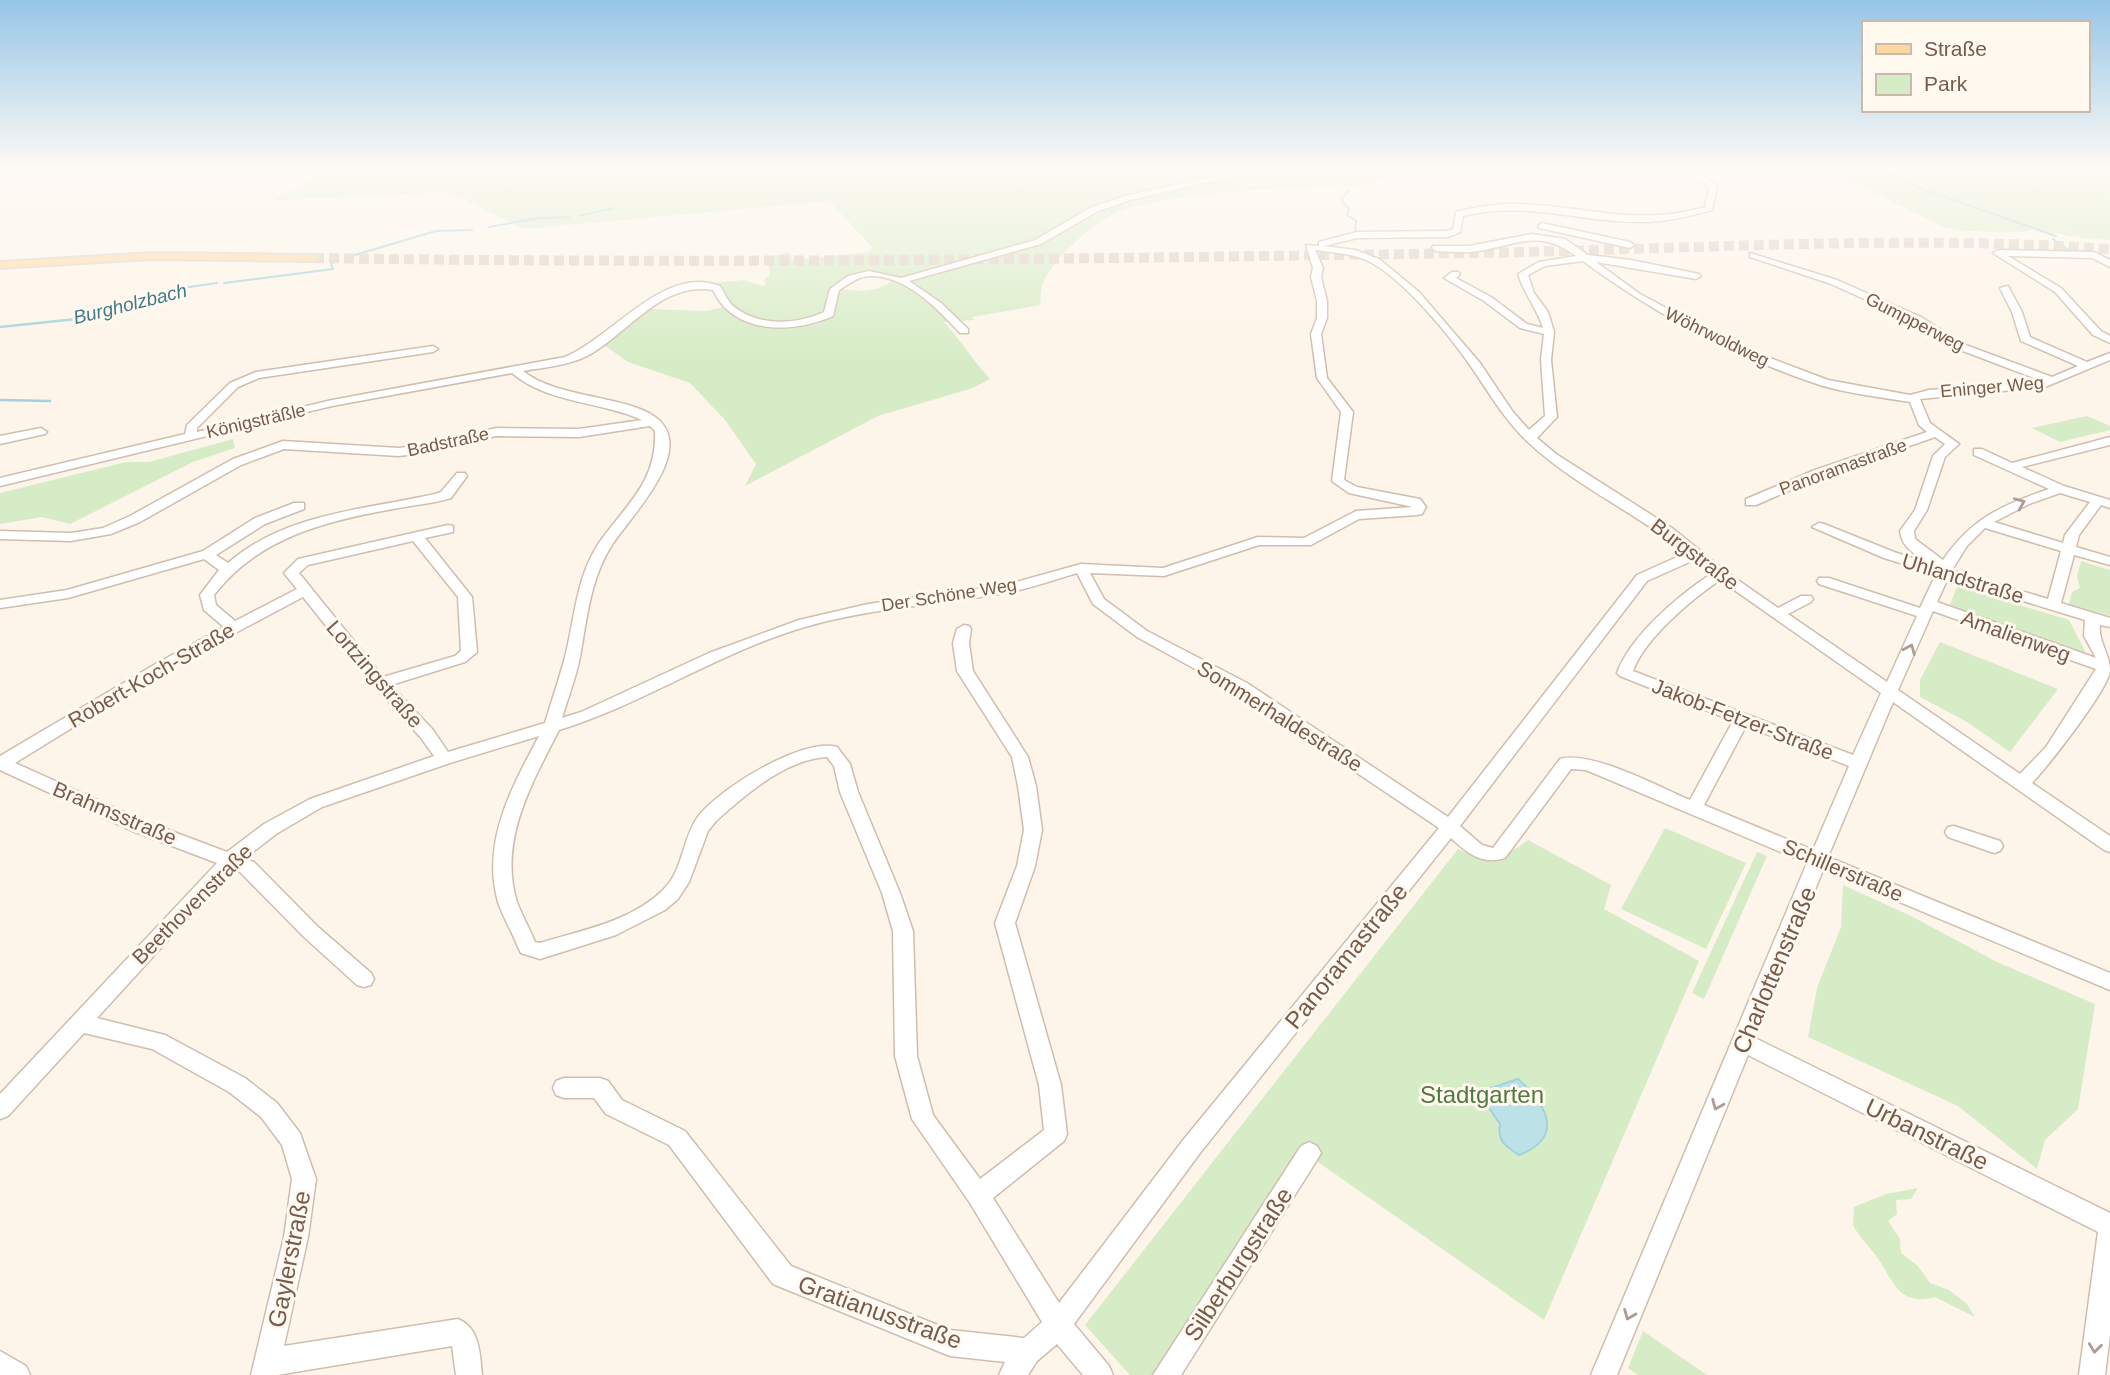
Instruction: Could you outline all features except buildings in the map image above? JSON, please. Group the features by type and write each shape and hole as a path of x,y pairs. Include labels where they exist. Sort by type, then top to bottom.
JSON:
{"main road":[{"path":"0,265 152,256 314,258"}],"street":[{"path":"905,279 1038,242 1055,232"},
{"path":"1309,247 1357,235 1452,232"},
{"name":"Wöhrwoldweg","path":"1535,232 1538,237"},
{"name":"Wöhrwoldweg","path":"1573,232 1630,245"},
{"name":"Wöhrwoldweg","path":"1436,248 1469,249 1538,237 1567,243 1611,280 1648,303 1734,348 1825,383 1913,399"},
{"name":"Burgstraße","path":"1309,247 1371,257 1416,294 1476,365 1509,414 1531,439 1552,457 1667,531 1720,574 2110,845"},
{"name":"Der Schöne Weg","path":"551,729 587,716 714,656 799,624 868,608 1006,589 1081,568 1164,572 1258,541 1306,542 1356,515 1417,511 1420,507 1415,502 1353,490 1338,481 1347,412 1322,378 1316,334 1322,318 1322,301 1316,277 1318,268 1309,247"},
{"path":"2110,264 2094,256 1997,253 2058,290 2079,309 2093,329 2110,340"},
{"name":"Gumpperweg","path":"1753,255 1781,262 1841,285 1917,319 1963,348 2053,382"},
{"path":"1531,439 1530,435 1551,417 1546,360 1549,332 1543,312 1529,293 1523,274 1539,263 1588,259 1696,276"},
{"path":"1455,274 1449,278 1494,303 1515,324 1529,331 1549,332"},
{"name":"Königsträßle","path":"0,482 191,436 279,431 515,370 581,356 654,301 688,287 713,286 728,306 741,314 761,322 789,325 829,314 835,289 847,281 874,275 905,279"},
{"path":"905,279 940,306 964,331"},
{"path":"2005,288 2012,300 2025,339 2088,366"},
{"path":"1998,298 2012,300"},
{"path":"191,436 191,427 234,385 256,375 433,349"},
{"name":"Eninger Weg","path":"1936,433 1921,421 1913,399 1924,394 2053,382 2110,356"},
{"path":"515,370 534,382 557,391 639,413 661,430 659,463 651,485 604,546 584,591 572,660 551,729 516,797 501,857 508,903 528,947 540,951 649,911 672,894 690,866 697,836 706,819 790,760 812,751 831,751 842,764 849,792 891,893 903,931 906,1056 923,1119 978,1195 1058,1325 1100,1375"},
{"name":"Badstraße","path":"0,536 37,534 71,537 106,531 135,519 237,461 279,431 399,453 496,432 579,433 654,422"},
{"path":"0,439 41,432"},
{"path":"1936,433 1953,446 1939,456 1921,510 1907,536 1916,549 1942,569"},
{"name":"Panoramastraße","path":"1751,502 1819,473 1936,433"},
{"path":"2009,467 2110,441"},
{"path":"1978,453 2060,489 2104,502 2072,535 2053,606"},
{"path":"234,628 209,607 207,596 227,569 251,550 297,530 446,495 461,476"},
{"name":"Charlottenstraße","path":"1604,1375 1858,763 1888,692 1904,665 1942,569 1956,547 1982,523 2016,505 2060,489"},
{"path":"0,604 68,594 188,558 207,555 260,521 299,506"},
{"path":"1982,523 2110,561"},
{"name":"Uhlandstraße","path":"1819,527 2110,623"},
{"path":"304,591 291,573 303,562 448,529"},
{"path":"380,683 460,659 469,652 465,597 417,537"},
{"path":"207,555 227,569"},
{"name":"Panoramastraße","path":"1012,1375 1028,1352 1058,1325 1192,1146 1450,827 1642,578 1694,555"},
{"name":"Sommerhaldestraße","path":"1081,568 1098,601 1142,634 1241,687 1450,827 1476,850 1490,855"},
{"name":"Jakob-Fetzer-Straße","path":"1720,574 1689,596 1655,631 1624,671 1627,675 1858,763"},
{"name":"Amalienweg","path":"1824,581 1927,609 2105,667"},
{"name":"Robert-Koch-Straße","path":"0,763 139,680 304,591"},
{"name":"Lortzingstraße","path":"304,591 380,683 427,733 444,759"},
{"path":"1777,614 1806,598"},
{"path":"2021,784 2038,768 2077,717 2105,667 2104,654 2090,634 2093,618"},
{"path":"964,629 961,643 965,671 1020,757 1027,786 1033,830 1026,866 1005,923 1050,1085 1056,1134 978,1195"},
{"path":"1694,808 1742,719"},
{"name":"Beethovenstraße","path":"0,1109 119,977 231,859 270,829 316,803 444,759 551,729"},
{"name":"Brahmsstraße","path":"0,763 136,825 247,867 303,925 364,979"},
{"name":"Schillerstraße","path":"1490,855 1499,853 1566,763 1588,764 1694,808 1816,869 2110,982"},
{"path":"1954,832 1994,846"},
{"name":"Gaylerstraße","path":"80,1023 157,1041 237,1085 269,1110 292,1140 304,1179 296,1237 266,1369"},
{"name":"Urbanstraße","path":"1744,1042 2110,1225"},
{"name":"Gratianusstraße","path":"564,1088 600,1088 614,1107 677,1138 782,1275 950,1343 1028,1352"},
{"name":"Silberburgstraße","path":"1166,1375 1309,1153"},
{"path":"2092,1375 2110,1232"},
{"path":"266,1369 458,1332 466,1346 469,1375"},
{"path":"0,1363 17,1375"}],"green space":[{"path":"858,232 1086,232 1048,273 1041,291 1040,305 972,317 974,320 944,322 990,379 973,388 878,416 745,486 756,464 725,420 690,383 628,362 604,345 649,309 706,311 723,307 748,319 776,327 805,327 819,323 832,317 839,289 872,290 891,282 868,277 845,281 830,288 828,314 782,321 753,318 740,311 729,301 721,286 713,283 744,280 763,286 766,284 764,280 770,275 767,258 789,252 793,260 870,252 872,247"},
{"path":"2051,232 2069,232 2078,237"},
{"path":"2071,232 2110,232 2110,240 2082,238"},
{"path":"2087,416 2110,426 2110,430 2060,442 2032,428"},
{"path":"233,439 235,448 193,462 70,524 42,517 0,524 0,493 126,462 149,462"},
{"path":"2081,561 2110,570 2110,616 2069,604 2072,592 2080,588 2077,577"},
{"path":"1957,586 2069,620 2086,653 1950,605"},
{"path":"1940,642 2058,689 2010,752 1967,722 1920,697 1920,680"},
{"path":"1665,828 1746,863 1706,949 1621,909"},
{"name":"Stadtgarten","path":"1528,840 1611,885 1604,909 1699,961 1544,1320 1302,1151 1153,1375 1130,1375 1085,1325 1458,849 1478,856 1495,857"},
{"path":"1757,852 1767,856 1704,999 1692,993"},
{"path":"1843,885 1911,916 1997,962 2095,1004 2078,1109 2045,1140 2037,1169 1958,1106 1808,1037 1817,988 1841,927"},
{"path":"1918,1188 1911,1199 1896,1200 1897,1214 1888,1221 1900,1239 1901,1253 1917,1265 1930,1283 1949,1290 1967,1304 1975,1317 1935,1297 1923,1299 1905,1295 1893,1283 1853,1225 1854,1207 1886,1194"},
{"path":"1643,1331 1707,1375 1638,1375 1628,1368"}],"water":[{"path":"1518,1079 1537,1099 1547,1120 1547,1130 1542,1139 1533,1148 1519,1155 1503,1142 1500,1124 1482,1098 1491,1088"}],"waterway":[{"name":"Burgholzbach","path":"348,257 432,232"},
{"path":"2045,232 2056,236"},
{"path":"2053,239 2068,250 2082,253"},
{"name":"Burgholzbach","path":"224,283 333,269 331,264 336,261"},
{"name":"Burgholzbach","path":"116,307 176,289 217,283"},
{"name":"Burgholzbach","path":"0,327 86,318 121,305"},
{"path":"0,400 50,401"}],"tunnel":[{"path":"314,258 603,261 1036,259 1469,253 1870,243 2110,249"}]}
